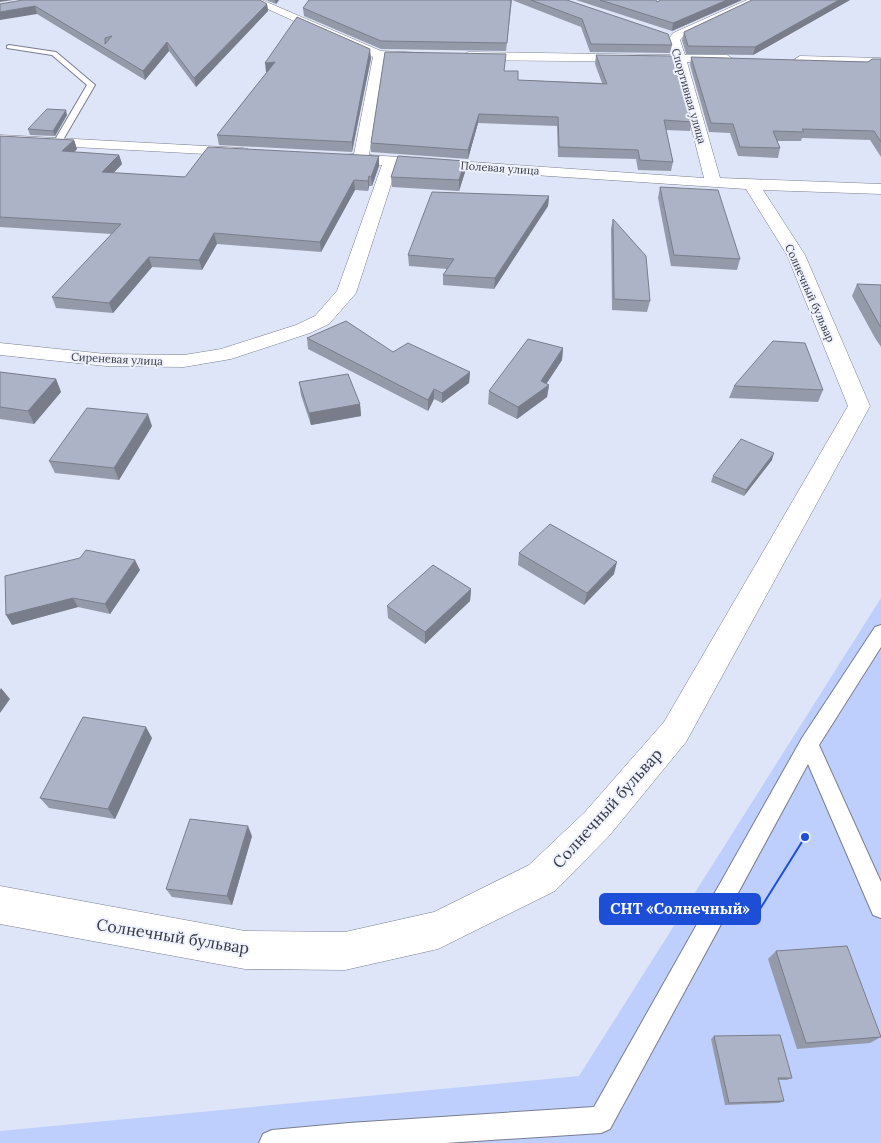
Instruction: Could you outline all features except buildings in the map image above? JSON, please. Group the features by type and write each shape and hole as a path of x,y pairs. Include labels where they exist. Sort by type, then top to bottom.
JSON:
{"street":[{"path":"253,0 379,55 437,56"},
{"name":"Спортивная улица","path":"713,183 680,58 674,40 670,37 756,0"},
{"path":"362,159 379,55"},
{"path":"456,56 738,59"},
{"path":"786,60 881,62"},
{"path":"0,139 262,154"},
{"name":"Полевая улица","path":"322,157 392,160 713,183 881,189"},
{"name":"Сиреневая улица","path":"0,349 106,360 184,361 224,355 303,330 322,320 346,293 392,160"},
{"name":"Солнечный бульвар","path":"0,905 245,950 345,951 438,930 542,878 597,824 675,732 870,405 796,255 752,185"}],"lane":[{"path":"9,47 54,52 91,86 57,143"},
{"path":"272,1143 600,1120 809,744 881,632"},
{"path":"809,744 881,907"}],"shaded area":[{"path":"881,598 881,1143 0,1143 0,1131 579,1076"}],"place":[{"name":"СНТ «Солнечный»","path":"805,837"}]}
